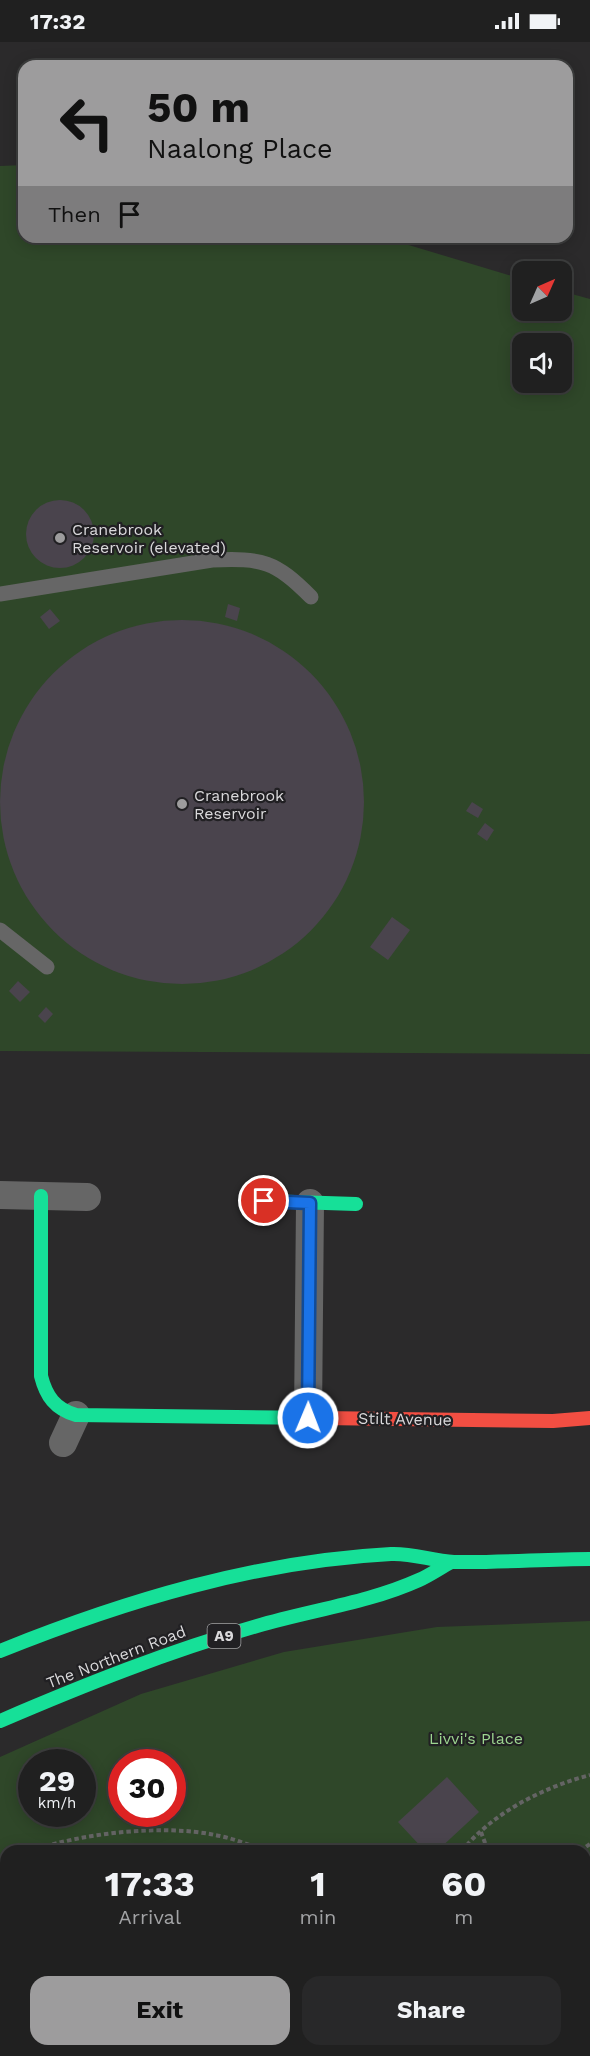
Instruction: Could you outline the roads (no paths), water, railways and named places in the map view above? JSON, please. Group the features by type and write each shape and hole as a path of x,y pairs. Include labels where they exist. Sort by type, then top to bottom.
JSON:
{"main road":[{"name":"Stilt Avenue","path":"41,1196 41,1376 43,1387 52,1403 62,1411 76,1415 553,1421 590,1418"},
{"path":"264,1201 356,1204"},
{"name":"The Northern Road","path":"0,1651 117,1609 198,1585 275,1569 369,1556 413,1555 450,1562 590,1559"},
{"name":"The Northern Road","path":"0,1721 68,1691 181,1648 280,1619 378,1595 420,1580 450,1562"}],"street":[{"path":"0,1195 87,1197"},
{"path":"308,1418 310,1203"},
{"path":"63,1443 76,1415"}],"lane":[{"path":"0,594 212,560 243,559 264,562 281,570 311,597"},
{"path":"0,930 47,967"}],"place":[{"name":"Cranebrook Reservoir (elevated)","path":"60,538"},
{"name":"Cranebrook Reservoir","path":"182,804"}],"park label":[{"name":"Livvi's Place","path":"476,1738"}]}
